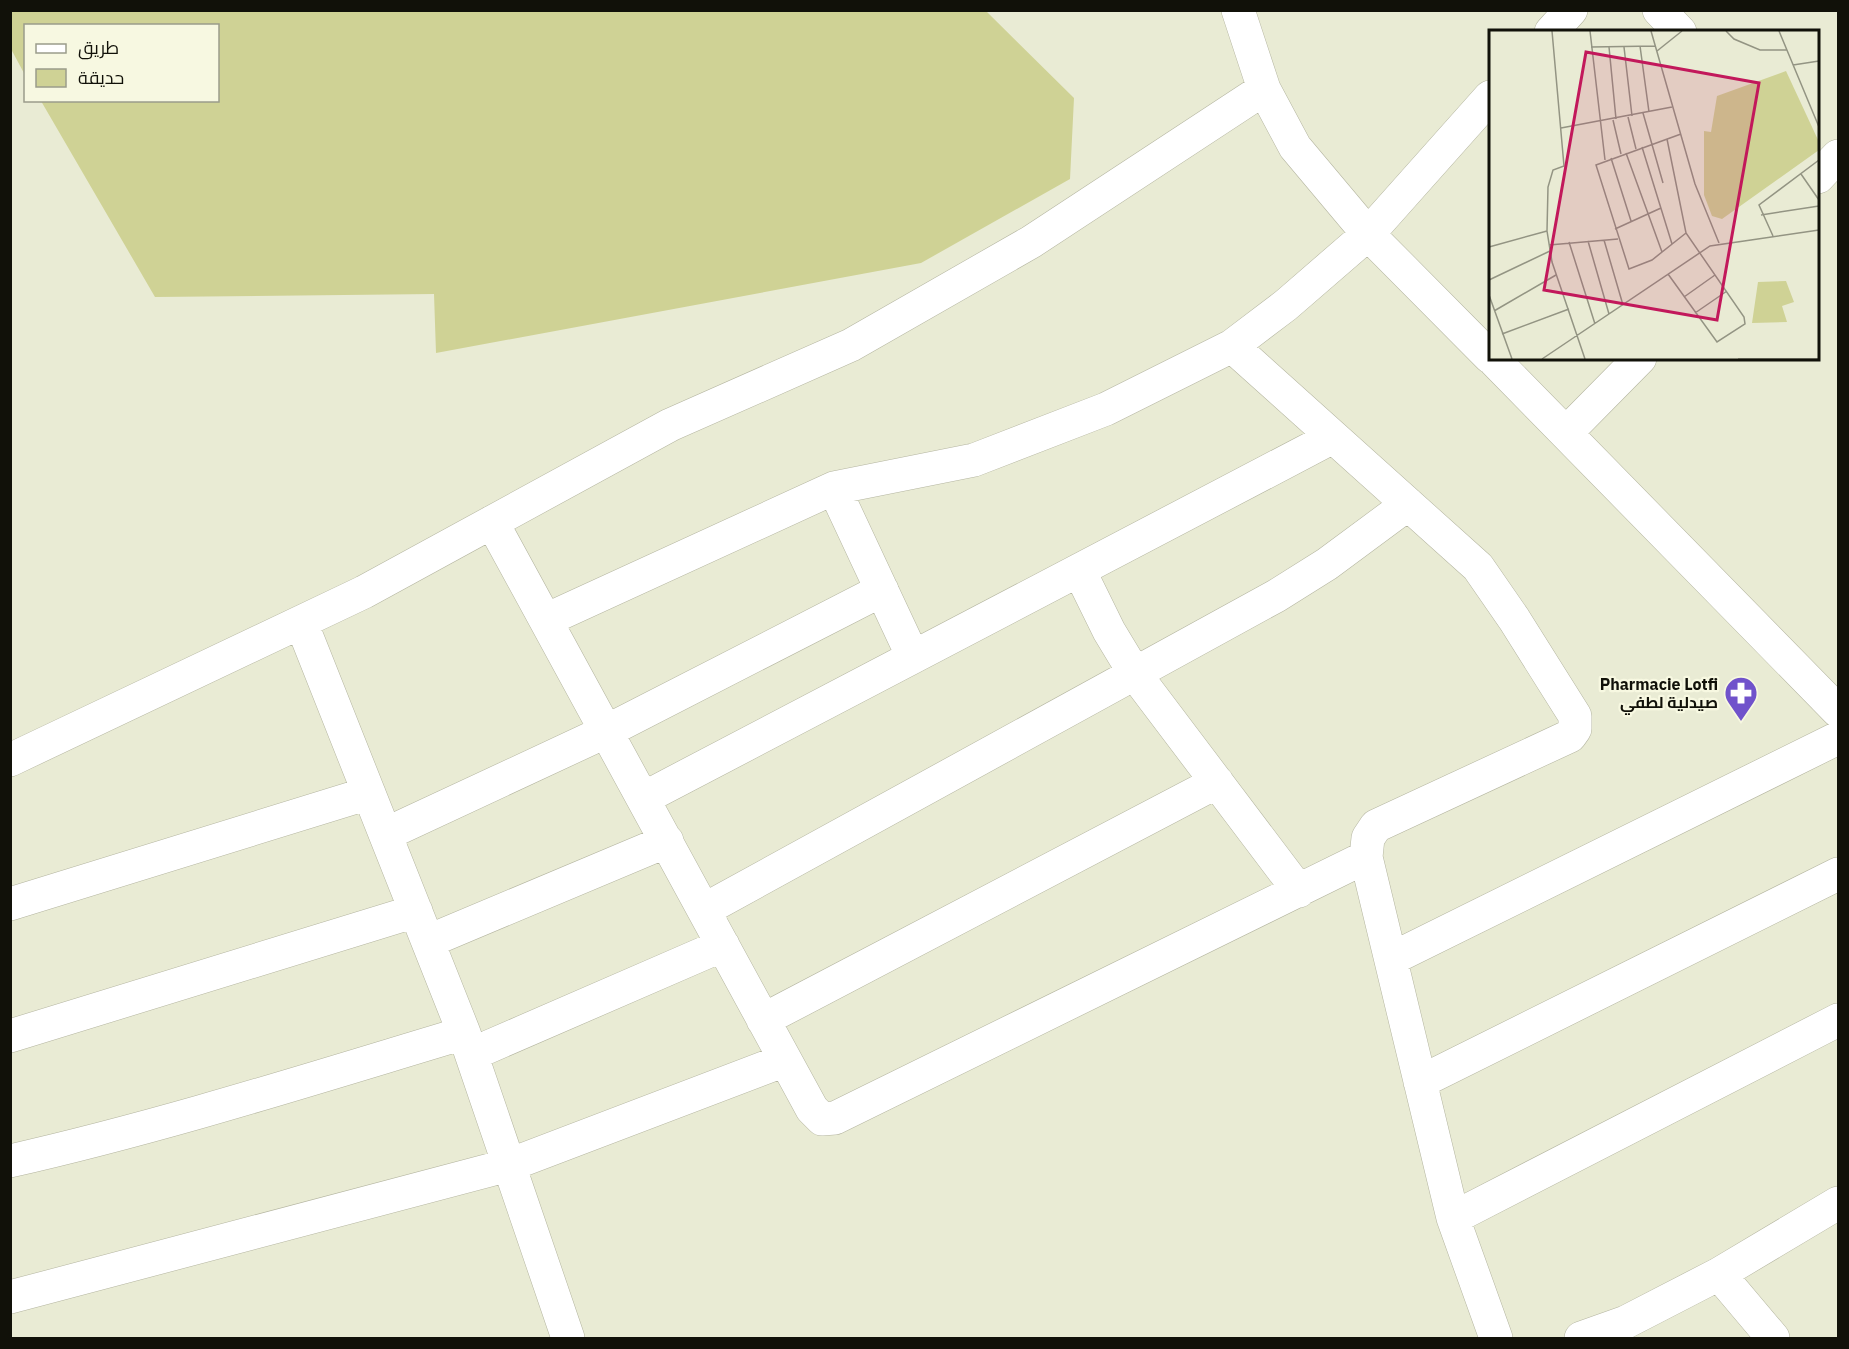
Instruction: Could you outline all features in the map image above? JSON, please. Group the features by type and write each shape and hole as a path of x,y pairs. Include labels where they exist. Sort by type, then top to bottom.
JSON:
{"street":[{"path":"1239,10 1263,89 1295,147 1368,234 1489,356"},
{"path":"1553,30 1571,10"},
{"path":"1659,10 1678,30"},
{"path":"10,760 364,592 670,425 851,345 1031,242 1263,89"},
{"path":"546,620 834,489 974,460 1106,409 1232,346 1286,305 1368,234 1489,99"},
{"path":"1232,346 1478,567 1575,716 1575,729 1570,736 1376,826 1368,838 1366,857 1453,1218 1496,1338"},
{"path":"1493,360 1839,711"},
{"path":"1566,434 1638,360"},
{"path":"644,798 1333,437"},
{"path":"834,489 913,657"},
{"path":"704,910 1276,596 1327,564 1408,504"},
{"path":"492,522 812,1109 822,1119 835,1118 1366,857"},
{"path":"1079,570 1109,631 1135,674 1299,891"},
{"path":"386,834 607,731 882,590"},
{"path":"301,621 468,1043 568,1338"},
{"path":"1391,959 1839,738"},
{"path":"763,1020 1217,782"},
{"path":"10,904 369,793"},
{"path":"429,941 667,841"},
{"path":"1420,1082 1839,874"},
{"path":"10,1036 417,911"},
{"path":"10,1161 242,1099 468,1043 723,945"},
{"path":"1453,1218 1839,1020"},
{"path":"10,1296 508,1165 785,1060"},
{"path":"1581,1338 1626,1322 1719,1274 1839,1203"},
{"path":"1719,1274 1773,1338"}],"green space":[{"path":"10,11 986,11 1074,98 1070,179 921,263 436,353 434,294 155,297 42,102 219,102 219,24 24,24 24,73 11,49"}],"place":[{"name":"Pharmacie Lotfi صيدلية لطفي","path":"1741,722"}]}
